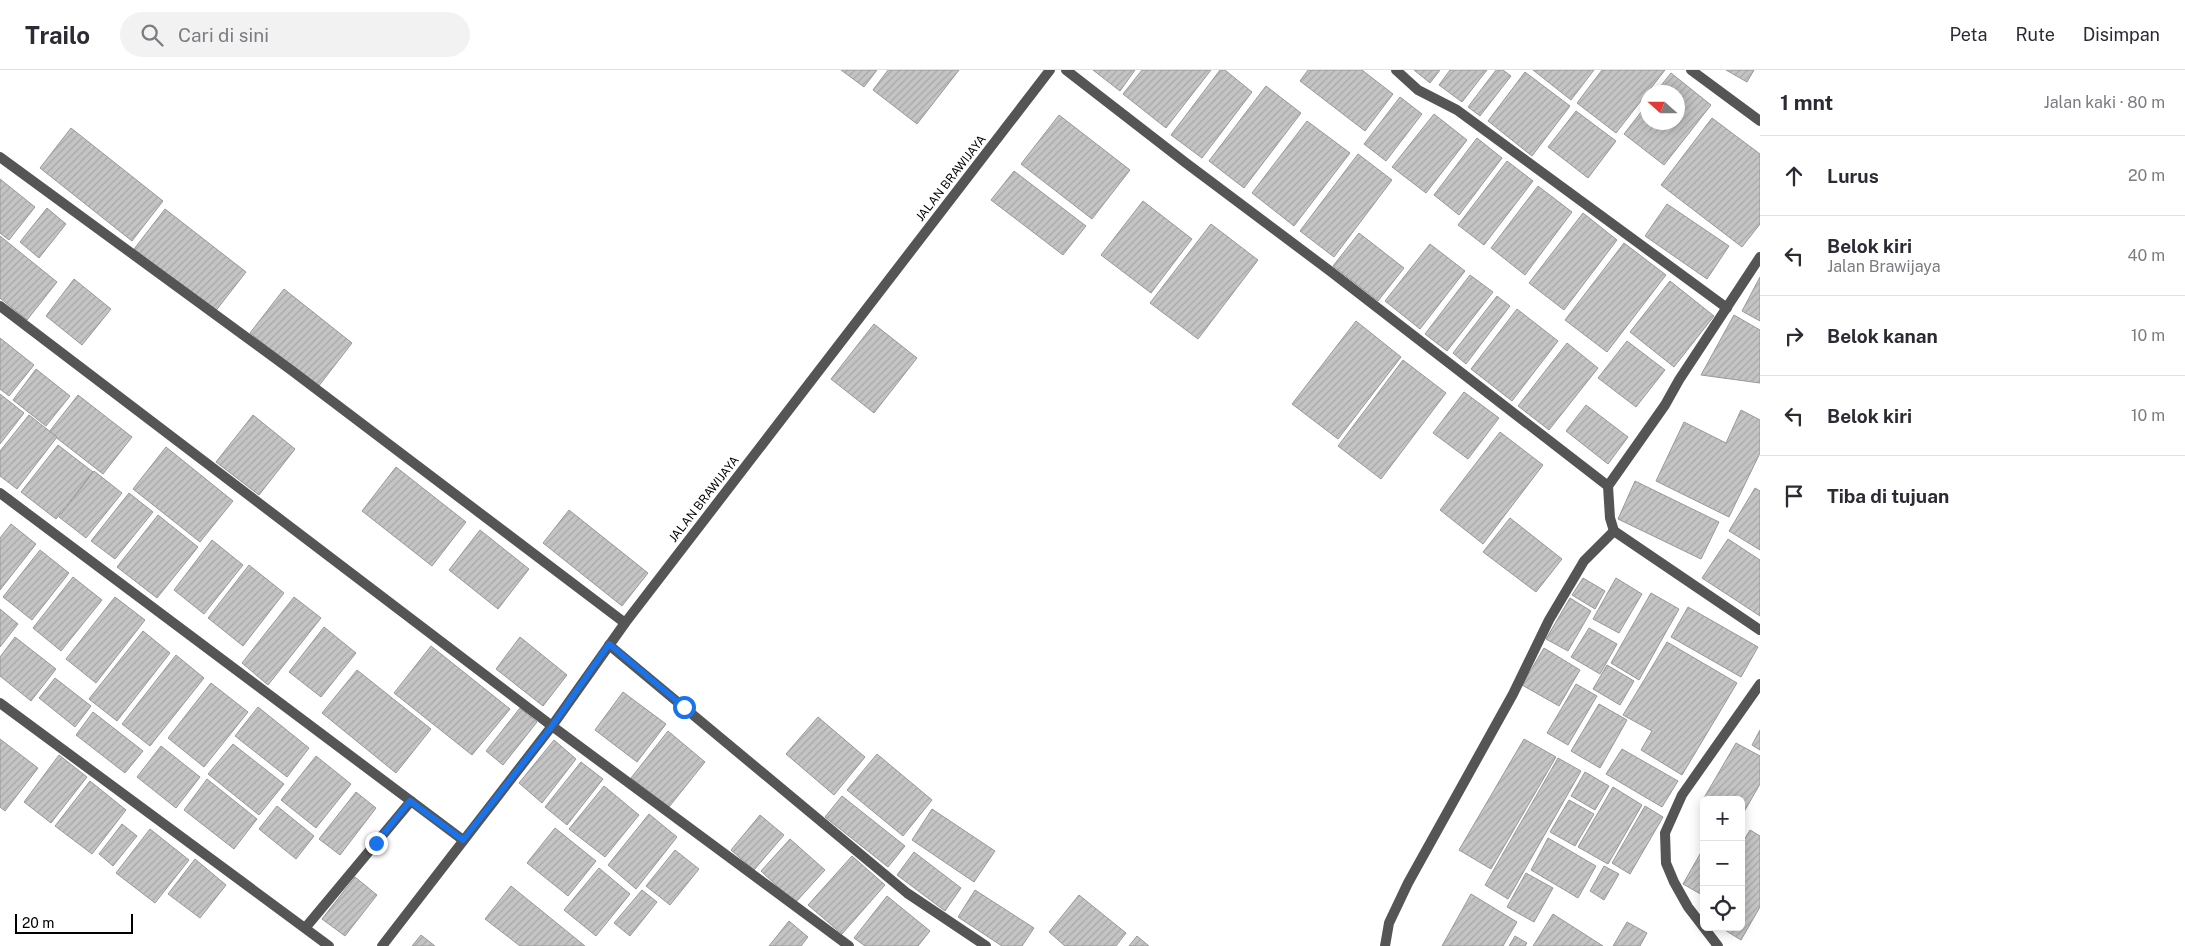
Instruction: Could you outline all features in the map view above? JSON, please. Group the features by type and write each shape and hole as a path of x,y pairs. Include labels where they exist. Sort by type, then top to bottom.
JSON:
{"street":[{"name":"JALAN BRAWIJAYA","path":"382,946 552,726 625,623 1050,70"},
{"path":"1066,70 1608,486"},
{"path":"1396,70 1418,90 1457,110 1727,308"},
{"path":"1691,70 1760,121"},
{"path":"0,157 291,370 625,623"},
{"path":"1760,257 1679,380 1665,405 1608,486 1608,503 1614,531 1760,630"},
{"path":"0,306 552,726 849,946"},
{"path":"0,493 463,840"},
{"path":"1384,946 1389,923 1408,883 1513,694 1549,620 1584,561 1614,531"},
{"path":"609,644 907,893 986,946"},
{"path":"1718,946 1688,907 1674,882 1666,863 1665,833 1682,795 1760,684"},
{"path":"0,703 330,946"},
{"path":"306,927 410,801"}],"building":[{"path":"841,70 877,70 864,87"},
{"path":"888,70 959,70 917,124 873,90"},
{"path":"1093,70 1135,70 1120,91"},
{"path":"1142,70 1211,70 1166,128 1123,94"},
{"path":"1220,70 1225,70 1252,92 1202,158 1171,135"},
{"path":"1308,70 1362,70 1393,94 1365,131 1300,81"},
{"path":"1414,70 1440,70 1430,83"},
{"path":"1450,70 1487,70 1462,102 1439,85"},
{"path":"1496,70 1503,70 1511,76 1480,116 1468,107"},
{"path":"1533,70 1594,70 1571,100"},
{"path":"1602,70 1665,70 1653,85 1640,85 1640,102 1616,133 1577,103"},
{"path":"1726,70 1754,70 1747,82"},
{"path":"1525,72 1570,106 1532,156 1488,121"},
{"path":"1671,73 1711,105 1664,165 1624,134 1640,113 1640,130 1685,130 1685,85 1662,85"},
{"path":"1266,86 1301,113 1244,188 1209,161"},
{"path":"1400,97 1422,114 1386,161 1364,144"},
{"path":"1576,111 1616,141 1588,178 1548,147"},
{"path":"1434,114 1467,140 1426,193 1392,167"},
{"path":"1059,115 1130,170 1092,219 1021,164"},
{"path":"1712,118 1760,154 1760,224 1742,247 1661,185"},
{"path":"1307,121 1350,153 1294,226 1252,193"},
{"path":"71,128 163,201 132,241 40,168"},
{"path":"1477,138 1502,158 1459,215 1434,195"},
{"path":"1358,154 1392,180 1334,257 1300,231"},
{"path":"1507,161 1533,181 1484,245 1458,225"},
{"path":"1014,171 1086,226 1063,255 991,200"},
{"path":"0,179 35,207 9,240 0,233"},
{"path":"1538,186 1572,212 1525,275 1491,248"},
{"path":"1143,201 1192,239 1151,293 1101,255"},
{"path":"1667,204 1729,246 1707,279 1645,236"},
{"path":"47,208 66,224 39,258 20,242"},
{"path":"165,209 246,272 214,313 134,249"},
{"path":"1583,213 1617,240 1564,310 1529,283"},
{"path":"1211,224 1258,260 1198,339 1150,303"},
{"path":"1359,233 1404,268 1378,301 1333,266"},
{"path":"0,236 57,282 27,320 0,298"},
{"path":"1624,243 1666,275 1607,352 1565,320"},
{"path":"1430,244 1465,271 1420,329 1385,301"},
{"path":"1470,275 1493,292 1447,351 1425,334"},
{"path":"1760,277 1760,321 1742,311"},
{"path":"74,279 111,309 82,345 46,316"},
{"path":"1670,281 1714,316 1674,367 1630,332"},
{"path":"284,289 352,343 318,387 250,333"},
{"path":"1497,296 1510,306 1466,364 1453,353"},
{"path":"1517,309 1558,341 1512,401 1471,369"},
{"path":"1734,315 1760,330 1760,383 1701,375"},
{"path":"1356,321 1401,357 1338,439 1292,404"},
{"path":"874,324 917,358 874,413 831,379"},
{"path":"0,338 34,365 9,396 0,389"},
{"path":"1627,341 1665,370 1636,407 1598,378"},
{"path":"1567,343 1598,368 1549,430 1518,406"},
{"path":"1403,360 1446,393 1381,479 1338,446"},
{"path":"36,369 70,396 46,426 13,400"},
{"path":"1464,392 1499,418 1468,459 1433,433"},
{"path":"0,394 24,413 0,444"},
{"path":"78,395 132,437 103,474 49,432"},
{"path":"1586,405 1628,437 1608,464 1566,431"},
{"path":"1741,410 1760,420 1760,453 1729,517 1656,481 1684,422 1726,443"},
{"path":"29,415 57,437 17,489 0,476 0,451"},
{"path":"253,415 295,449 259,495 216,462"},
{"path":"1500,432 1543,465 1483,544 1440,510"},
{"path":"58,445 93,472 56,519 21,492"},
{"path":"166,447 233,501 200,542 133,489"},
{"path":"396,467 466,522 432,566 362,511"},
{"path":"94,471 122,493 86,538 59,517"},
{"path":"1635,481 1719,522 1701,559 1618,519"},
{"path":"1755,488 1760,491 1760,550 1729,531"},
{"path":"129,493 153,512 115,559 91,541"},
{"path":"569,510 648,573 622,606 543,543"},
{"path":"158,515 198,547 157,598 117,567"},
{"path":"1510,518 1562,559 1536,592 1483,552"},
{"path":"11,524 36,544 0,590 0,538"},
{"path":"480,530 529,569 498,609 449,570"},
{"path":"1728,539 1760,560 1760,616 1702,578"},
{"path":"212,540 243,565 204,614 174,590"},
{"path":"40,550 69,573 32,620 3,597"},
{"path":"249,565 284,593 243,646 208,618"},
{"path":"73,577 102,600 61,651 33,628"},
{"path":"1583,578 1605,591 1595,609 1572,595"},
{"path":"1616,578 1642,594 1619,633 1593,619"},
{"path":"1651,593 1679,609 1639,680 1611,663"},
{"path":"115,597 145,620 96,683 66,659"},
{"path":"294,597 321,618 268,685 242,663"},
{"path":"1570,598 1591,611 1568,651 1546,639"},
{"path":"1688,607 1758,647 1741,677 1671,637"},
{"path":"0,609 18,624 0,647"},
{"path":"324,627 356,653 321,697 289,672"},
{"path":"1589,628 1617,644 1600,674 1571,657"},
{"path":"143,631 170,653 117,721 89,699"},
{"path":"15,637 56,669 31,701 0,676 0,657"},
{"path":"520,637 567,675 543,706 496,669"},
{"path":"1667,642 1737,683 1682,775 1641,750 1652,731 1623,715"},
{"path":"431,646 510,709 472,755 394,693"},
{"path":"1544,648 1580,670 1559,706 1522,685"},
{"path":"176,655 204,678 150,746 122,724"},
{"path":"1607,665 1634,681 1620,705 1593,689"},
{"path":"357,670 431,729 396,773 322,713"},
{"path":"55,678 91,706 75,727 39,698"},
{"path":"211,683 248,712 204,767 168,738"},
{"path":"1576,684 1597,696 1568,745 1547,733"},
{"path":"623,692 666,724 637,762 595,730"},
{"path":"1599,704 1627,720 1600,768 1571,751"},
{"path":"258,707 309,748 287,777 235,736"},
{"path":"520,708 537,722 503,765 486,751"},
{"path":"93,712 143,751 125,773 76,735"},
{"path":"818,717 865,757 834,795 786,754"},
{"path":"1760,730 1760,750 1752,745"},
{"path":"668,731 705,762 669,807 631,778"},
{"path":"0,739 38,768 5,811 0,807"},
{"path":"1524,739 1556,757 1491,869 1459,850"},
{"path":"554,740 576,759 542,803 519,783"},
{"path":"1736,743 1760,756 1760,784 1745,810 1745,796 1705,796"},
{"path":"233,744 284,784 259,815 208,774"},
{"path":"161,746 200,777 176,808 137,777"},
{"path":"1622,749 1678,781 1662,807 1606,774"},
{"path":"877,754 932,800 903,836 847,790"},
{"path":"59,755 87,777 51,823 24,802"},
{"path":"316,756 351,784 316,828 281,800"},
{"path":"1558,758 1581,771 1508,899 1485,885"},
{"path":"581,762 603,779 567,825 545,807"},
{"path":"1585,772 1609,786 1595,810 1571,796"},
{"path":"207,779 257,819 234,849 184,810"},
{"path":"90,781 126,810 92,854 55,826"},
{"path":"604,786 639,815 605,857 569,829"},
{"path":"1613,787 1642,805 1608,864 1578,847"},
{"path":"356,792 376,808 340,855 319,839"},
{"path":"842,796 905,846 888,867 825,817"},
{"path":"1569,800 1594,814 1575,846 1550,832"},
{"path":"277,806 314,836 296,859 259,829"},
{"path":"1645,806 1663,817 1630,874 1612,863"},
{"path":"932,809 995,851 974,882 912,840"},
{"path":"649,814 677,837 636,889 608,865"},
{"path":"760,815 784,835 754,870 731,850"},
{"path":"122,824 137,836 113,866 99,854"},
{"path":"555,828 596,861 568,896 527,863"},
{"path":"150,829 189,860 155,903 116,873"},
{"path":"1750,830 1760,836 1760,907 1741,940 1726,931 1745,931 1745,838"},
{"path":"1548,838 1596,866 1578,898 1531,870"},
{"path":"790,839 825,870 795,903 761,871"},
{"path":"675,850 699,869 670,905 646,886"},
{"path":"914,852 961,888 945,911 897,875"},
{"path":"1700,854 1700,894 1683,884"},
{"path":"852,856 885,885 842,934 808,905"},
{"path":"195,859 226,885 200,918 168,894"},
{"path":"1604,866 1619,874 1604,900 1590,891"},
{"path":"599,868 630,894 596,936 564,910"},
{"path":"1526,873 1553,888 1534,922 1507,907"},
{"path":"355,877 377,895 345,936 322,919"},
{"path":"511,886 585,946 520,946 485,919"},
{"path":"642,890 657,902 630,936 614,923"},
{"path":"975,890 1034,928 1022,946 1002,946 958,917"},
{"path":"1471,894 1517,922 1503,946 1442,946"},
{"path":"1079,895 1126,933 1116,946 1065,946 1049,932"},
{"path":"887,896 930,931 918,946 865,946 854,938"},
{"path":"1553,914 1603,946 1533,946"},
{"path":"789,921 808,937 801,946 769,946"},
{"path":"1627,922 1647,933 1640,946 1613,946"},
{"path":"421,935 435,946 412,946"},
{"path":"1137,936 1149,946 1129,946"},
{"path":"1515,936 1527,943 1525,946 1509,946"}],"route":[{"path":"376,843 410,801 463,840 552,726 609,644 684,707"}]}
